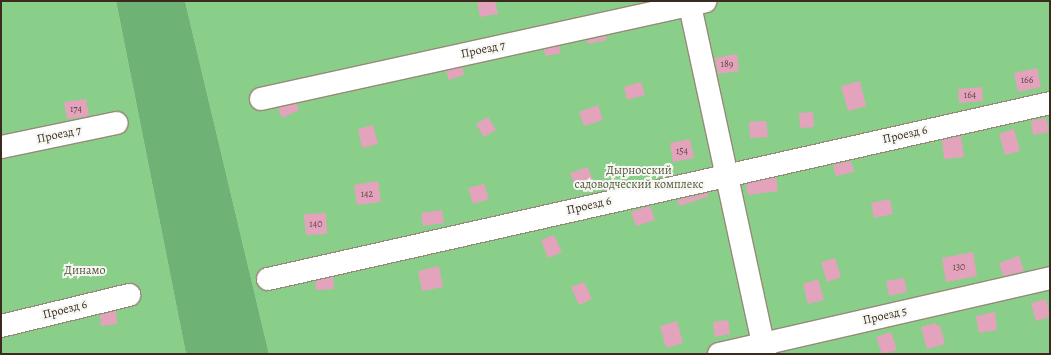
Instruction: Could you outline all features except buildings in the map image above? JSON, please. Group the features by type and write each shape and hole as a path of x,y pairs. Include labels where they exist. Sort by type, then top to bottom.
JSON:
{"street":[{"name":"Проезд 7","path":"261,99 695,2"},
{"path":"695,2 726,175 764,349"},
{"name":"Проезд 6","path":"268,280 726,175 1050,103"},
{"name":"Проезд 7","path":"1,147 117,123"},
{"name":"Проезд 5","path":"719,354 764,349 1050,278"},
{"name":"Проезд 6","path":"1,326 129,295"}],"green space":[{"name":"Динамо","path":"1,1 116,1 186,354 1,354"},
{"path":"116,1 185,1 269,354 186,354"},
{"name":"Дырносский садоводческий комплекс","path":"185,1 1050,1 1050,354 269,354"}]}
